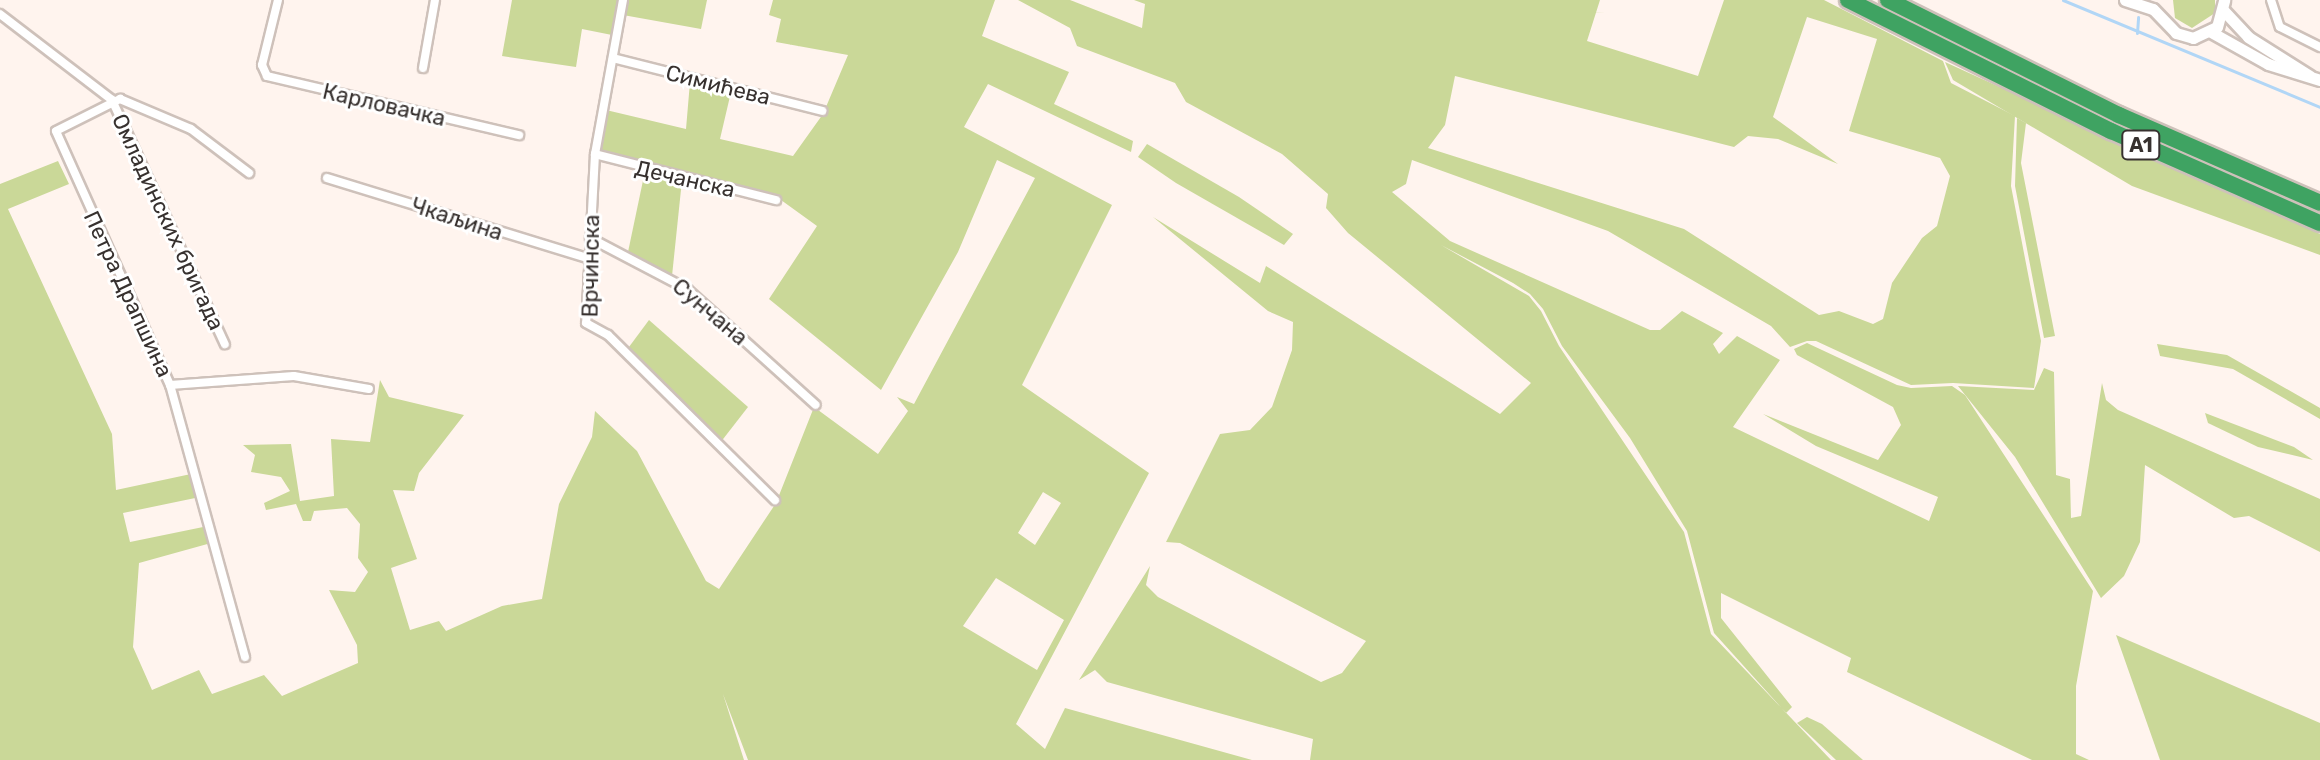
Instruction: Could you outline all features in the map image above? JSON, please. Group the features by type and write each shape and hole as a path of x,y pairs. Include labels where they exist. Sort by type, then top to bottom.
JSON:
{"highway":[{"name":"A1","path":"1848,0 1966,60 2320,223"},
{"name":"A1","path":"1888,0 2320,203"}],"street":[{"name":"Карловачка","path":"278,0 263,61 264,73 282,82 519,135"},
{"path":"423,68 435,0"},
{"name":"Врчинска","path":"623,0 595,154 587,258 586,323 608,335 775,500"},
{"path":"2125,0 2164,19 2181,36 2211,32 2268,64 2315,78"},
{"path":"2161,0 2164,19"},
{"path":"2271,0 2280,27 2320,47"},
{"path":"2211,32 2224,6 2248,37 2315,78"},
{"path":"0,14 112,100 191,129 249,173"},
{"name":"Симићева","path":"613,58 822,111"},
{"name":"Омладинских бригада","path":"112,100 225,344"},
{"name":"Петра Драпшина","path":"112,100 56,131 170,385 245,657"},
{"name":"Дечанска","path":"595,154 776,200"},
{"name":"Чкаљина","path":"327,178 587,258"},
{"name":"Сунчана","path":"590,238 687,289 816,405"},
{"path":"170,385 294,376 369,389"}],"green space":[{"path":"512,0 618,0 612,35 582,29 576,67 502,56"},
{"path":"627,0 707,0 701,29 623,15"},
{"path":"773,0 995,0 982,36 1069,72 1054,104 1133,141 1131,152 988,84 964,127 1112,205 1022,385 1149,473 1016,724 1045,749 1065,708 1252,760 748,760 723,694 744,760 0,760 0,184 58,161 69,184 8,209 112,434 116,490 191,474 200,497 123,513 130,542 208,526 211,543 139,563 133,647 152,690 199,670 212,694 264,675 282,696 358,663 357,645 329,590 355,592 368,572 358,558 360,524 347,508 314,511 311,521 303,521 296,504 266,510 264,503 290,491 281,477 251,472 255,455 243,445 291,444 300,501 334,496 331,439 370,442 380,380 389,397 464,415 419,473 414,491 393,490 417,559 391,568 410,630 439,621 446,631 502,606 542,599 559,504 592,437 595,411 637,451 706,581 719,589 776,503 814,407 878,454 908,411 897,397 914,404 1035,178 997,160 958,252 881,390 769,299 817,226 781,200 598,153 606,110 686,129 690,82 731,92 720,139 793,156 823,114 848,55 776,42 781,19 769,15","holes":["1043,492 1061,503 1035,545 1018,533","996,578 1064,620 1037,670 963,626"]},
{"path":"1018,0 1070,0 1142,28 1145,4 1134,0 1600,0 1587,41 1698,76 1724,0 1824,0 1943,61 1951,83 2015,116 2011,186 2041,341 2034,388 1953,383 1911,385 1816,341 1807,341 1790,347 1771,326 1608,231 1412,160 1406,184 1392,192 1450,241 1650,330 1660,330 1682,311 1723,333 1713,344 1719,354 1737,336 1780,360 1733,427 1929,521 1938,497 1816,446 1763,414 1878,460 1901,425 1893,407 1797,355 1794,349 1807,343 1897,385 1911,388 1952,386 1965,395 2093,591 2076,686 2076,754 2089,760 2032,760 1847,672 1851,658 1721,593 1721,618 1792,707 1786,713 1831,760 1310,760 1313,739 1107,682 1095,670 1079,680 1150,566 1146,585 1158,597 1321,682 1342,673 1366,641 1180,543 1166,542 1220,434 1250,430 1272,407 1292,350 1293,322 1268,311 1153,217 1260,283 1266,266 1500,414 1531,383 1348,233 1326,208 1328,194 1282,154 1186,102 1175,83 1077,46 1070,28","holes":["1807,17 1877,39 1849,131 1940,158 1950,176 1937,226 1922,238 1892,283 1883,319 1873,324 1839,311 1819,315 1684,229 1428,148 1445,125 1455,76 1734,147 1748,136 1778,139 1838,164 1773,117","1441,245 1513,283 1530,294 1543,309 1562,346 1630,438 1687,531 1714,633 1782,708 1711,634 1684,532 1559,346 1541,311 1529,296"]},
{"path":"2173,0 2215,0 2215,13 2192,28 2175,18"},
{"path":"1945,62 2320,234 2320,255 2132,186 1953,80"},
{"path":"2017,118 2026,123 2021,163 2055,336 2044,338 2015,186"},
{"path":"1147,144 1239,197 1293,234 1284,245 1176,183 1138,157"},
{"path":"645,171 682,180 672,276 628,252"},
{"path":"649,320 748,407 720,443 626,351"},
{"path":"2157,344 2227,355 2320,408 2320,419 2233,369 2160,356"},
{"path":"2044,368 2054,372 2056,475 2070,479 2071,518 2081,516 2102,383 2106,400 2118,410 2320,499 2320,552 2249,516 2234,518 2145,465 2140,542 2124,576 2101,598 2015,457 1958,386 2034,390"},
{"path":"2205,413 2294,447 2313,460 2258,447 2208,423"},
{"path":"2116,635 2320,723 2320,760 2160,760"},
{"path":"1807,717 1822,724 1863,760 1836,760 1797,723"}],"waterway":[{"path":"2063,0 2320,107"},
{"path":"2137,33 2138,17"}]}
